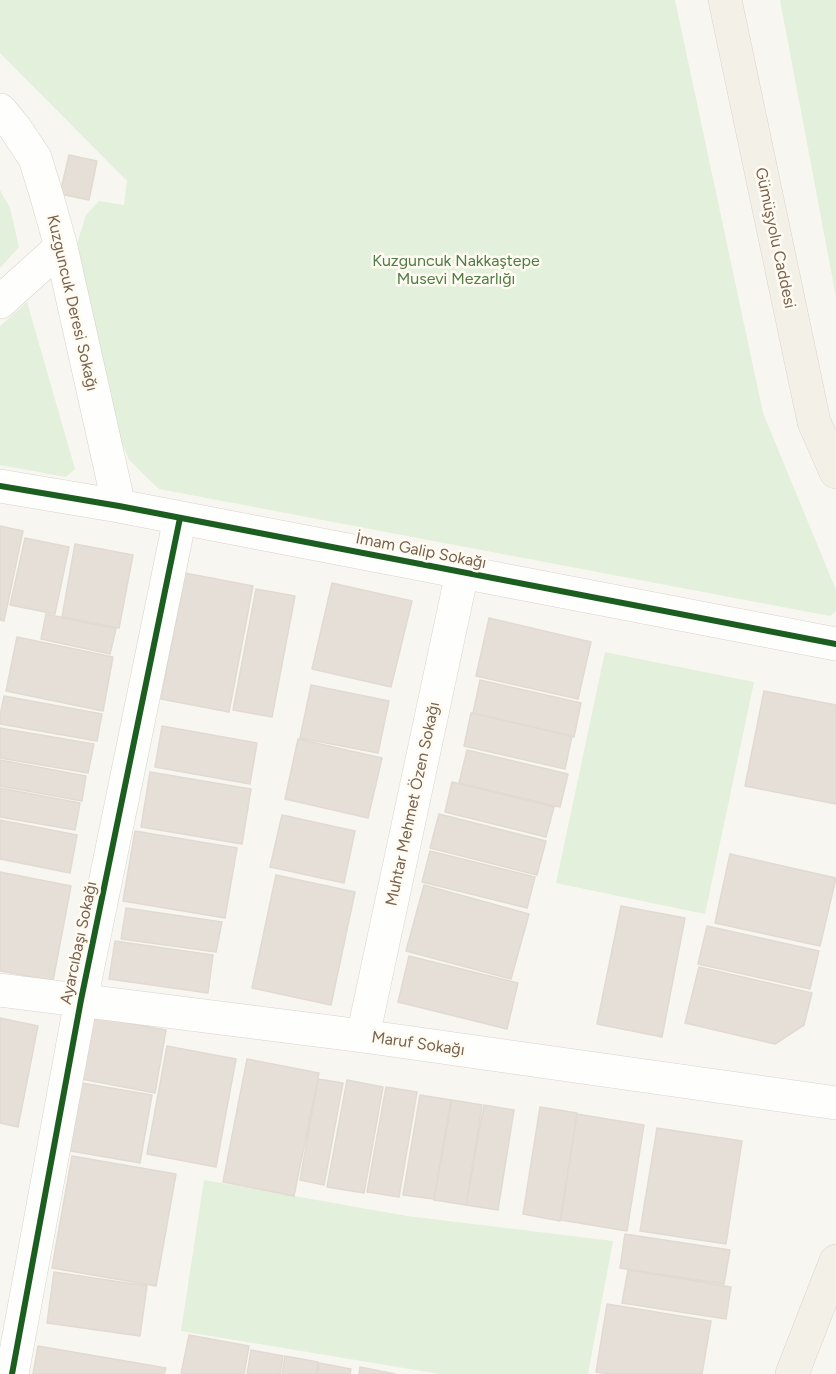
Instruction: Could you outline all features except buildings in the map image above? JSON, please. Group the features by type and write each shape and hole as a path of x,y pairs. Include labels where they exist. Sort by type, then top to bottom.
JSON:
{"main road":[{"name":"Gümüşyolu Caddesi","path":"725,0 814,422 836,472"},
{"path":"792,1374 836,1261"}],"street":[{"name":"Kuzguncuk Deresi Sokağı","path":"0,110 15,128 34,158 47,196 119,506"},
{"path":"0,302 60,247"},
{"name":"İmam Galip Sokağı","path":"0,486 119,506 836,644"},
{"name":"Ayarcıbaşı Sokağı","path":"12,1374 81,1000 180,518"},
{"name":"Muhtar Mehmet Özen Sokağı","path":"363,1036 462,573"},
{"name":"Maruf Sokağı","path":"0,990 363,1036 836,1103"}],"green space":[{"name":"Kuzguncuk Nakkaştepe Musevi Mezarlığı","path":"0,0 675,0 763,413 836,590 836,611 830,616 159,489 129,460 110,413 76,247 86,215 99,201 124,205 127,181 0,53"},
{"path":"780,0 836,0 836,297"},
{"path":"0,190 10,208 19,247 0,268"},
{"path":"27,302 75,469 66,477 0,465 0,326"},
{"path":"605,652 754,682 705,914 556,883"},
{"path":"204,1180 407,1216 613,1241 588,1374 440,1374 181,1331"}],"cycle path":[{"path":"0,486 119,506 836,644"},
{"path":"12,1374 81,1000 180,518"}]}
